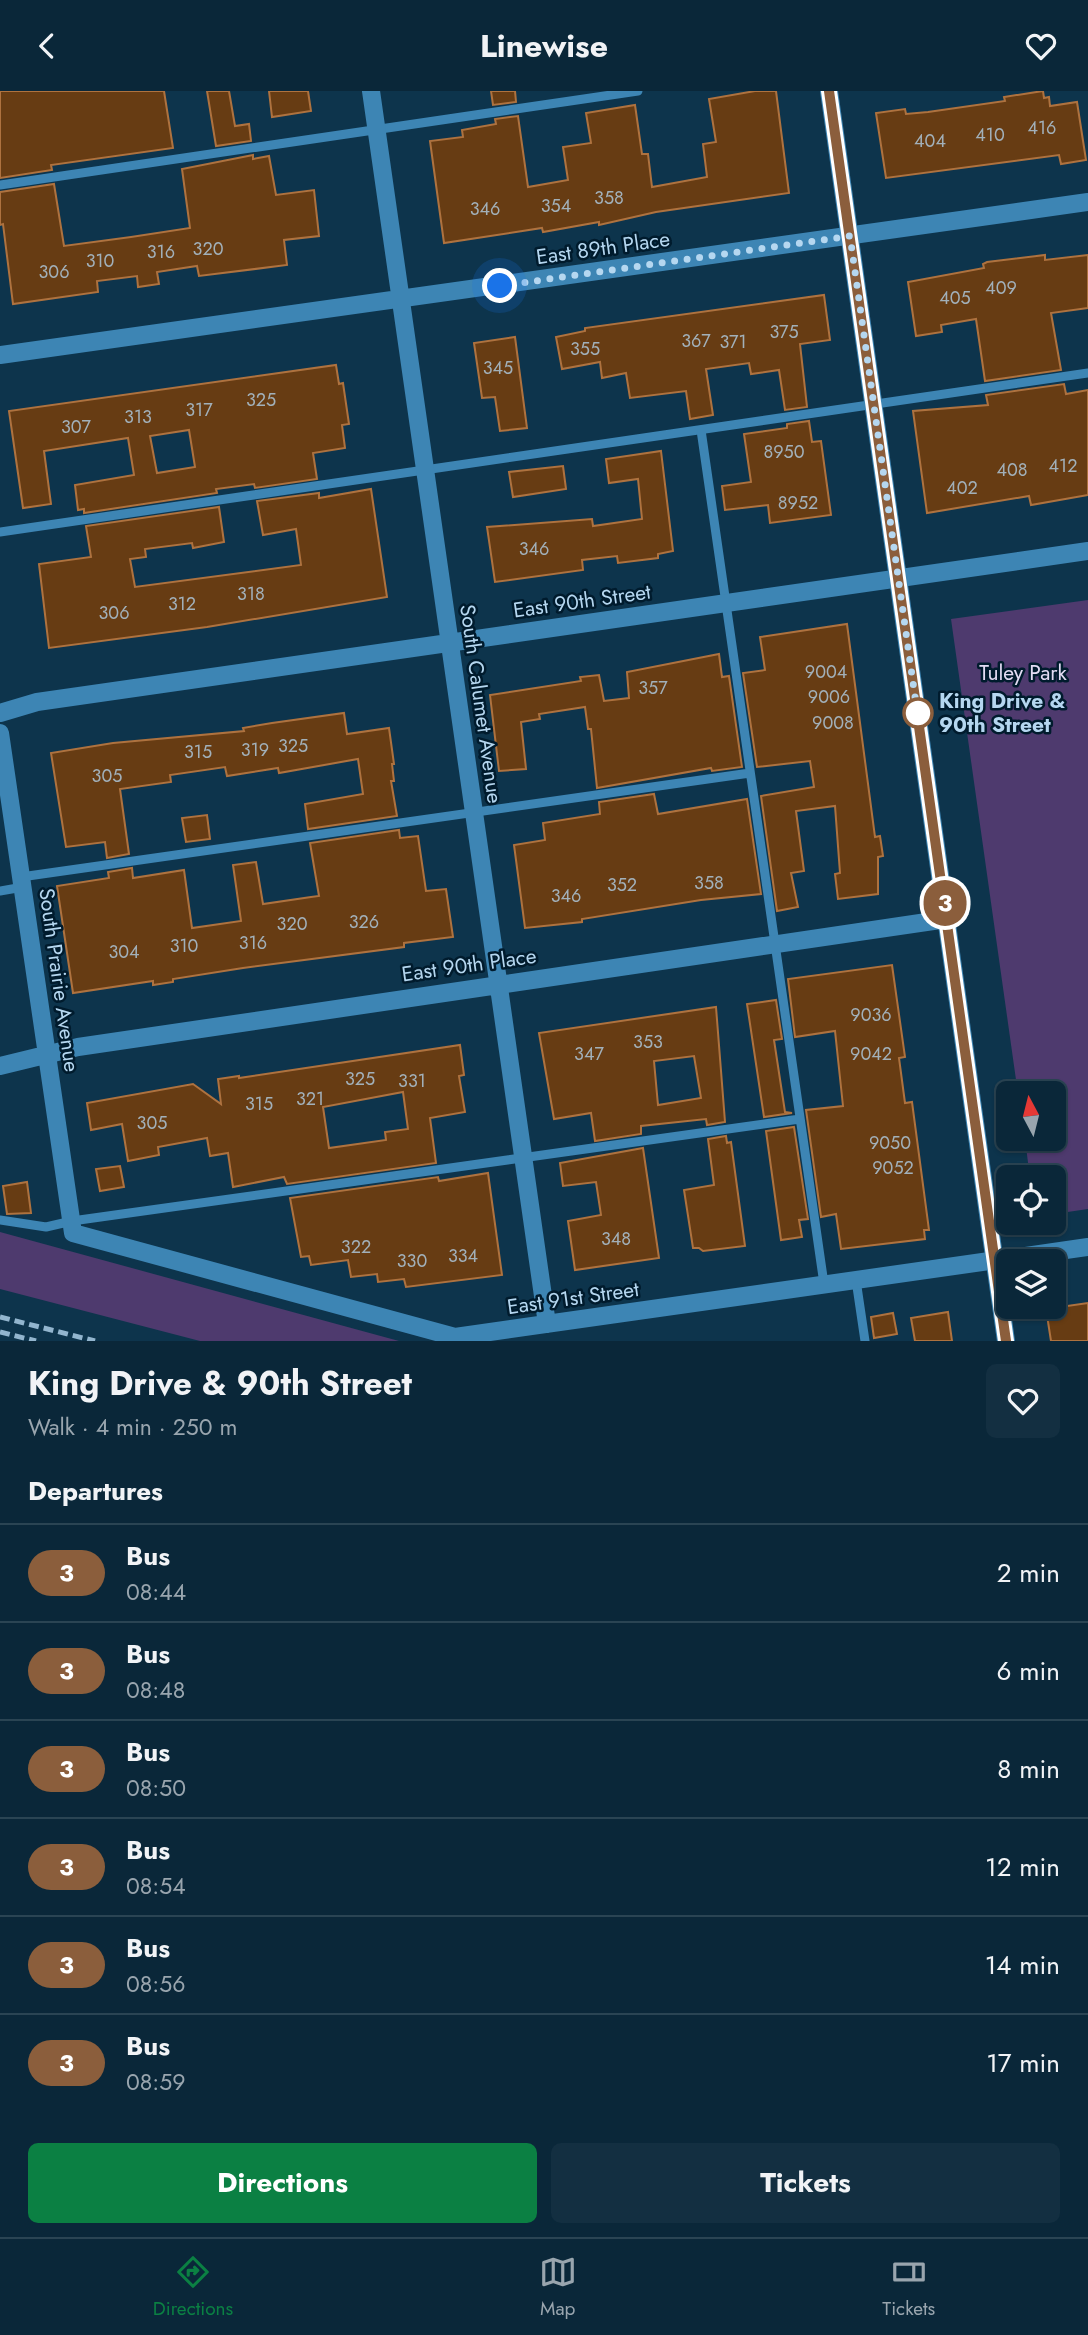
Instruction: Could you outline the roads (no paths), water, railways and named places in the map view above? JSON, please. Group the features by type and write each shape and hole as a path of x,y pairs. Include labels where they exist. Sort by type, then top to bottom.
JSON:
{"street":[{"name":"South Calumet Avenue","path":"371,91 547,1324"},
{"path":"829,91 1006,1341"},
{"name":"East 89th Place","path":"0,355 1088,202"},
{"name":"East 90th Street","path":"0,713 37,702 1088,551"},
{"name":"South Prairie Avenue","path":"0,733 72,1227"},
{"name":"East 90th Place","path":"0,1066 78,1047 498,983 947,919"},
{"name":"East 91st Street","path":"72,1227 455,1337 489,1337 547,1324 1088,1247"}],"lane":[{"path":"0,185 638,91"},
{"path":"0,532 1088,373"},
{"path":"701,430 824,1285"},
{"path":"0,891 22,882 750,773"},
{"path":"0,1220 46,1227 72,1227 523,1157 800,1119"},
{"path":"856,1280 865,1341"}],"railway":[{"path":"0,1317 95,1341"},
{"path":"0,1332 36,1341"}],"place":[{"name":"King Drive & 90th Street","path":"918,713"}],"park label":[{"name":"Tuley Park","path":"1023,673"}]}
